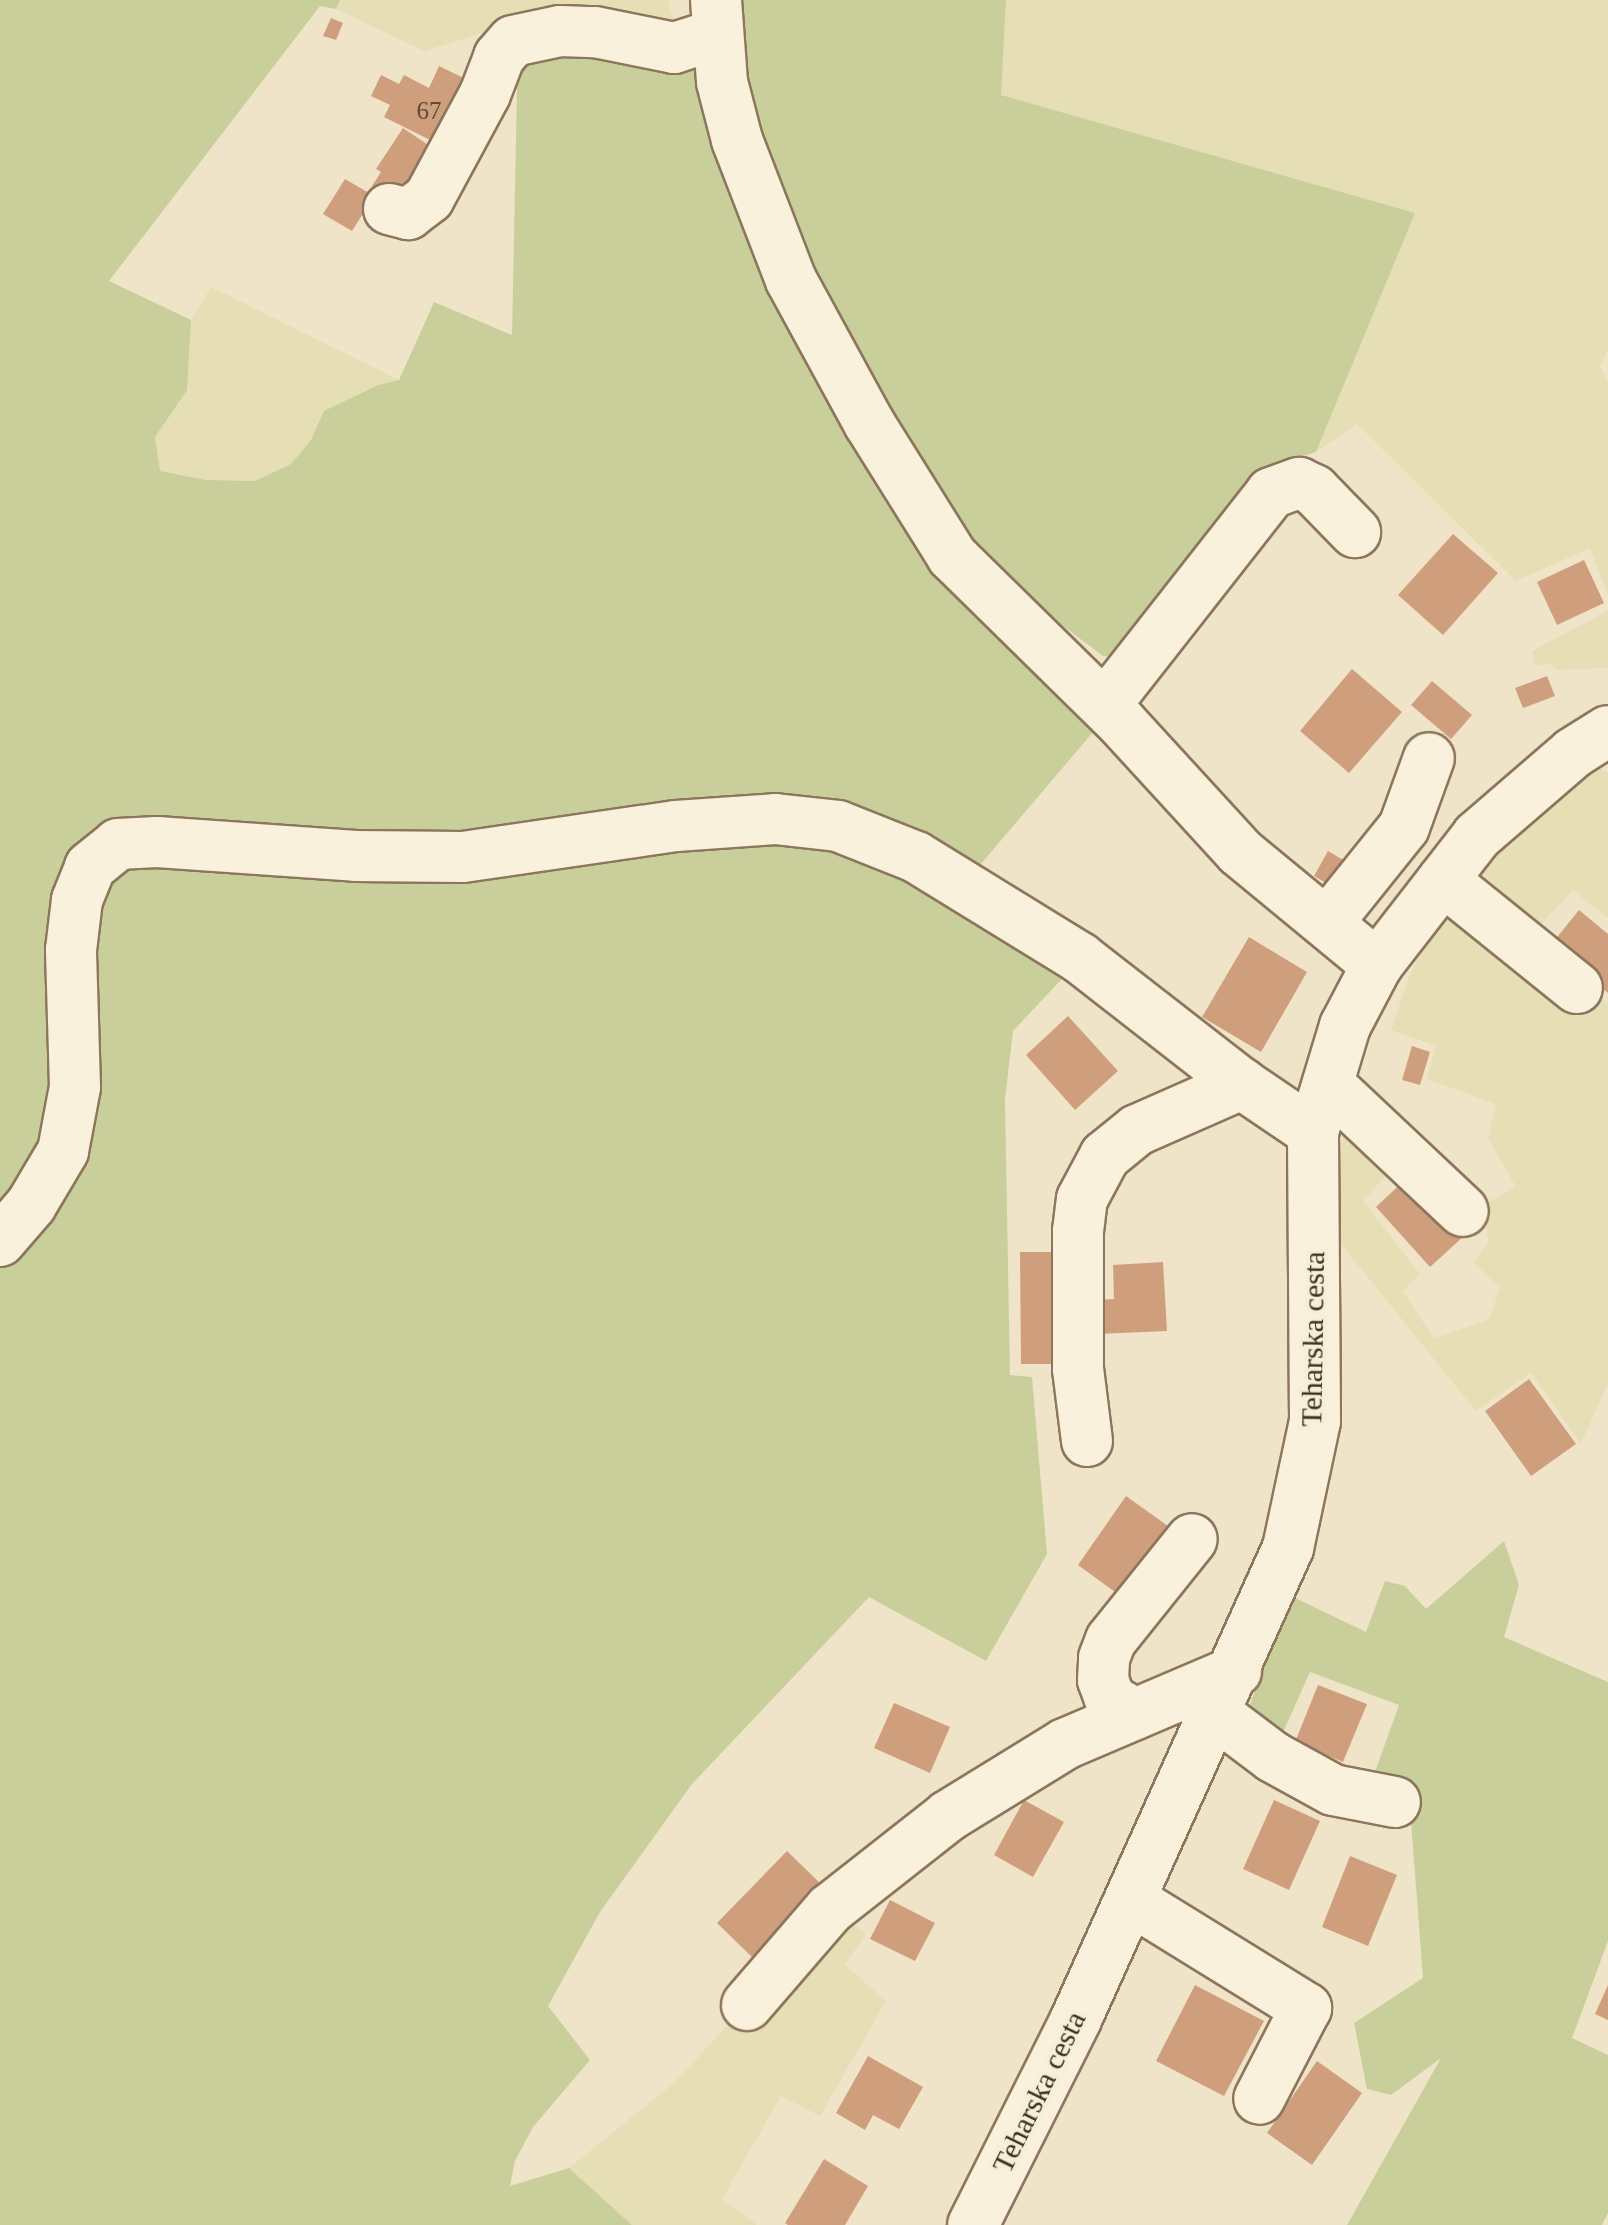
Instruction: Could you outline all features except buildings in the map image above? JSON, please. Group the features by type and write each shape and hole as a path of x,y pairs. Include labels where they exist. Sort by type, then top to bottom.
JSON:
{"street":[{"path":"682,0 697,24 717,17"},
{"path":"389,208 408,214 430,198 485,94 499,57 513,41 560,31 594,32 674,48 717,17"},
{"path":"717,17 722,82 736,140 791,280 869,423 952,556 1105,705 1240,852 1377,965"},
{"path":"1105,705 1271,493 1299,483 1314,490 1355,532"},
{"name":"Teharska cesta","path":"973,2225 1131,1900 1288,1548 1315,1420 1313,1132 1345,1026 1377,965 1477,836 1573,753 1608,731"},
{"path":"1327,924 1404,827 1429,758"},
{"path":"0,1241 32,1205 63,1152 74,1087 72,950 77,900 90,867 118,844 156,842 356,856 464,857 676,826 775,819 838,826 916,857 1080,958 1242,1084 1313,1132"},
{"path":"1443,880 1578,988"},
{"path":"1087,1441 1078,1369 1082,1199 1105,1156 1138,1130 1242,1084"},
{"path":"1328,1084 1464,1210"},
{"path":"1135,1714 1110,1698 1103,1680 1104,1658 1111,1640 1192,1539"},
{"path":"747,2005 830,1909 948,1816 1064,1744 1135,1714 1226,1692 1273,1757 1333,1790 1395,1802"},
{"path":"1131,1900 1306,2008 1259,2098"}],"shaded area":[{"path":"340,0 668,0 675,27 502,27 424,51 336,9"},
{"path":"1006,0 1608,0 1608,349 1600,367 1608,381 1608,596 1590,548 1516,581 1357,424 1316,452 1414,213 1000,95"},
{"path":"211,287 399,380 378,385 324,411 311,441 291,464 255,481 206,480 160,471 155,436 186,390 191,320"},
{"path":"1608,611 1608,668 1555,670 1549,663 1536,666 1532,651"},
{"path":"1595,766 1608,773 1608,918 1573,890 1531,935 1475,891 1492,856"},
{"path":"1466,912 1587,1011 1601,997 1608,1003 1608,1383 1581,1444 1531,1373 1476,1411 1341,1244 1340,1147 1346,1128 1402,1157 1363,1201 1420,1274 1403,1291 1434,1339 1489,1319 1500,1288 1474,1263 1488,1243 1485,1204 1516,1187 1488,1139 1496,1104 1427,1079 1436,1046 1391,1030 1409,976 1438,923"},
{"path":"836,1915 866,1933 845,1965 886,2001 820,2116 781,2096 722,2199 757,2225 632,2225 569,2168 674,2083 729,2024 740,2027"}],"green space":[{"path":"0,0 340,0 336,9 320,6 109,281 191,320 187,390 155,437 160,471 206,480 255,481 291,464 311,440 324,411 378,385 399,380 434,302 512,335 517,89 503,60 518,48 669,58 701,72 769,270 1105,718 969,878 858,821 575,832 107,833 52,1141 0,1220"},
{"path":"734,0 1006,0 1001,95 1415,213 1316,452 1269,467 1119,658 1103,656 1007,584 940,509 829,300 772,170 752,112"},
{"path":"840,835 1073,967 1013,1031 1005,1099 1010,1375 1032,1377 1047,1554 986,1661 869,1597 692,1784 600,1912 548,2006 590,2060 533,2127 515,2161 510,2186 569,2168 632,2225 0,2225 0,1256 42,1210 80,955 116,851"},
{"path":"1504,1541 1519,1585 1504,1637 1608,1682 1608,1941 1572,2038 1608,2055 1608,2213 1602,2225 1347,2225 1441,2058 1391,2095 1367,2089 1354,2023 1423,1978 1409,1796 1372,1780 1399,1705 1310,1672 1276,1748 1244,1720 1291,1596 1366,1632 1385,1581 1405,1586 1426,1609"}]}
